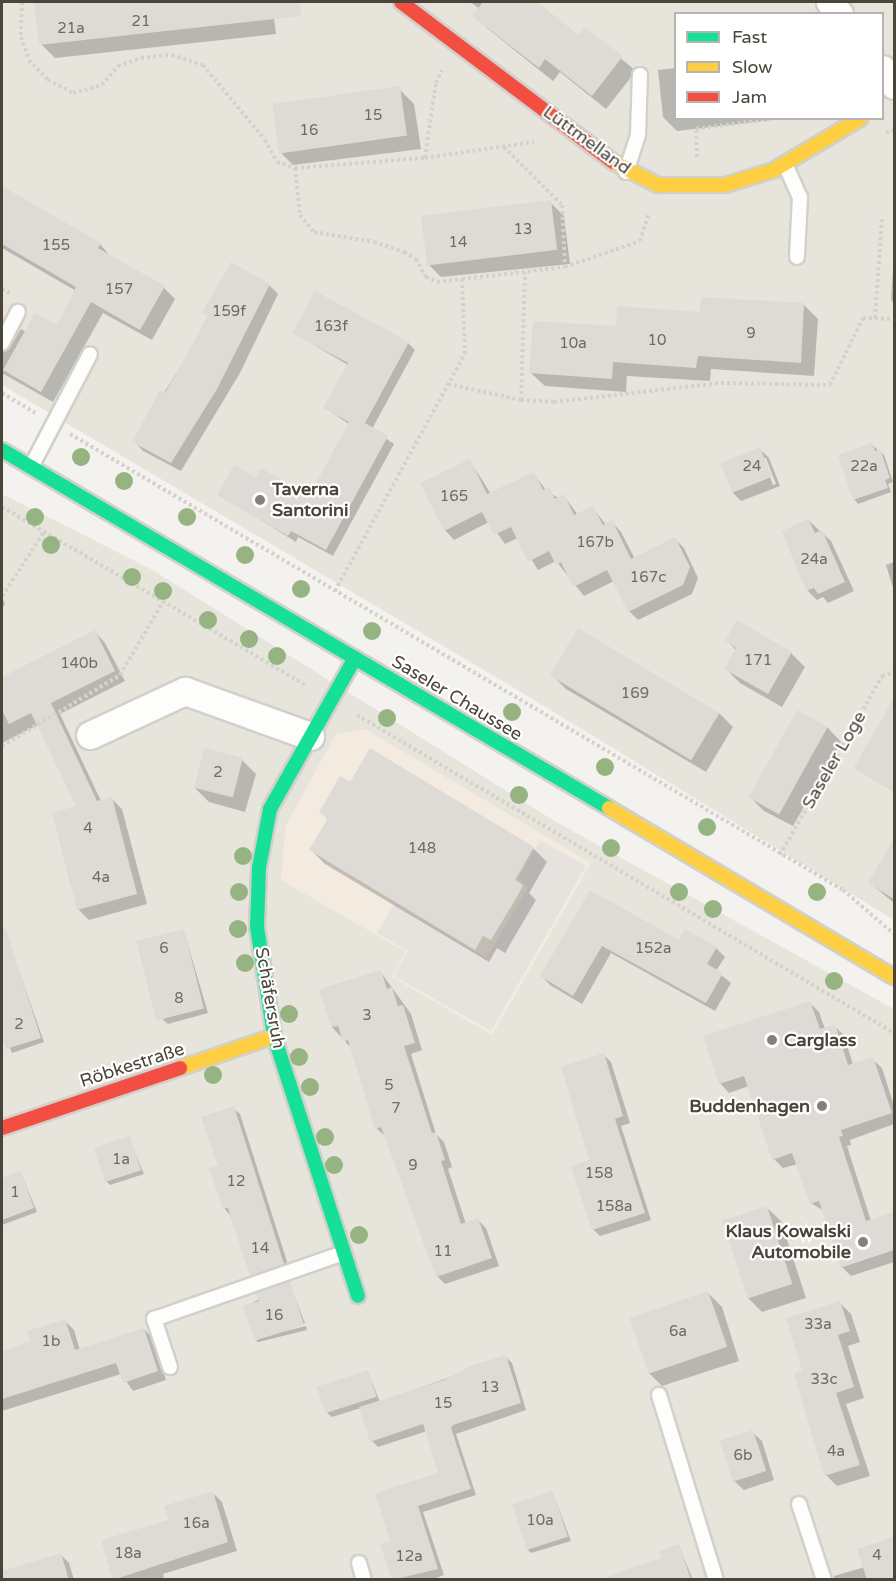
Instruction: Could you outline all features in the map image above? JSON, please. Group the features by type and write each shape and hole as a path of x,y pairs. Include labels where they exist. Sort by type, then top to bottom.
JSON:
{"street":[{"name":"Lüttmelland","path":"401,2 626,172 658,185 697,188 725,185 785,164 858,120"},
{"path":"884,72 894,84"},
{"name":"Saseler Chaussee","path":"2,450 894,977"},
{"name":"Schäfersruh","path":"355,658 270,809 259,868 257,927 274,1036 358,1296"},
{"path":"90,735 185,691 310,736"},
{"name":"Röbkestraße","path":"2,1128 274,1036"}],"lane":[{"path":"626,172 638,134 640,75"},
{"path":"785,164 800,197 797,257"},
{"path":"2,344 18,312"},
{"path":"31,467 90,354"},
{"path":"170,1367 154,1319 344,1253"},
{"path":"659,1395 716,1580"},
{"path":"799,1504 824,1580"},
{"path":"358,1563 364,1580"}],"path":[{"path":"22,2 21,37 29,60 48,80 73,93 102,85 118,66 141,58 172,55 203,65 265,140 278,162 295,168 425,158 546,140 570,130"},
{"path":"425,158 436,83 455,42"},
{"path":"697,188 696,129 761,120"},
{"path":"503,146 562,205 565,267"},
{"path":"295,168 300,215 314,232 374,242 404,252 416,260 426,277 437,282 565,267 640,241"},
{"path":"875,318 882,218"},
{"path":"521,400 525,272"},
{"path":"334,591 465,354 462,279"},
{"path":"448,384 521,400 554,402 721,383 830,385 863,318 894,319"},
{"path":"2,393 780,855 843,890 894,934"},
{"path":"2,507 894,1033"},
{"path":"2,596 44,532"},
{"path":"2,746 120,675 163,602"},
{"name":"Saseler Loge","path":"780,855 882,676 894,672"}],"shaded area":[{"path":"2,2 894,2 894,920 516,689 2,385"},
{"path":"2,494 149,568 553,820 894,1009 894,1579 2,1579"},
{"path":"365,729 591,863 492,1035 392,977 406,952 281,880 286,825 336,734"},
{"path":"540,840 586,866 491,1031 394,976 408,951 377,933 394,904 486,958 528,887 518,879"}],"building":[{"path":"34,2 300,2 301,16 39,45"},
{"path":"483,2 537,2 579,35 585,27 623,56 592,96 545,59 539,68 472,16"},
{"path":"400,86 407,136 279,153 272,104"},
{"path":"2,186 101,243 98,248 165,286 140,330 91,302 41,392 3,370 35,313 57,325 76,287 2,244"},
{"path":"551,200 557,250 427,266 421,216"},
{"path":"231,262 270,284 217,389 171,463 132,442 160,390 165,393 194,342 207,316 202,313"},
{"path":"315,291 409,342 365,423 388,436 326,550 291,531 288,536 217,495 234,465 255,477 261,468 309,496 349,422 323,408 348,363 292,333"},
{"path":"701,297 804,303 801,363 698,356 696,368 613,362 612,379 529,373 533,321 616,326 617,306 700,312"},
{"path":"872,443 875,451 880,449 890,478 885,480 888,488 853,500 838,455"},
{"path":"760,447 772,477 732,493 720,463"},
{"path":"470,459 487,494 534,472 543,490 549,487 555,499 564,494 574,515 593,506 603,525 612,520 631,559 675,537 690,567 683,585 628,612 607,570 573,587 561,562 556,565 549,551 528,562 511,527 494,535 482,512 444,531 420,483"},
{"path":"808,519 815,533 822,530 845,582 818,594 814,588 806,591 782,531"},
{"path":"737,620 792,652 768,694 724,669 736,648 725,641"},
{"path":"578,628 719,713 691,760 550,675"},
{"path":"95,630 115,671 51,703 97,801 112,797 137,894 77,910 52,813 76,806 31,713 9,724 2,710 2,677"},
{"path":"894,697 894,792 854,768"},
{"path":"797,710 828,727 779,814 749,797"},
{"path":"204,748 243,758 233,797 194,788"},
{"path":"370,748 534,847 515,880 523,885 518,895 491,940 483,936 475,950 309,850 328,818 319,812 340,776 350,782"},
{"path":"894,839 894,899 868,883"},
{"path":"590,890 679,940 685,929 717,947 707,964 723,973 706,1003 602,946 573,996 540,976"},
{"path":"6,929 41,1038 6,1049 2,1035 2,930"},
{"path":"184,929 204,1009 156,1020 136,941"},
{"path":"381,970 387,989 392,987 398,1006 403,1005 415,1043 404,1046 432,1133 436,1132 445,1160 441,1161 461,1224 478,1218 492,1258 436,1277 381,1127 375,1129 348,1040 343,1042 338,1026 331,1027 319,989"},
{"path":"810,1001 820,1029 835,1024 848,1065 873,1057 892,1113 841,1130 843,1136 839,1137 866,1221 894,1212 894,1250 840,1268 819,1201 810,1204 792,1153 772,1160 744,1076 719,1084 703,1036"},
{"path":"604,1053 623,1116 615,1119 645,1213 592,1230 571,1166 589,1160 561,1067"},
{"path":"234,1106 284,1264 250,1276 228,1208 223,1209 209,1168 218,1166 201,1117"},
{"path":"130,1136 141,1170 105,1182 94,1148"},
{"path":"21,1171 34,1208 2,1220 2,1178"},
{"path":"767,1206 792,1284 748,1299 722,1221"},
{"path":"290,1281 304,1325 255,1341 243,1306 259,1301 256,1293"},
{"path":"708,1291 727,1347 649,1374 630,1318"},
{"path":"840,1301 850,1331 838,1335 854,1387 836,1393 860,1465 824,1476 794,1373 802,1370 786,1318"},
{"path":"65,1319 75,1350 144,1328 158,1371 123,1383 116,1363 2,1399 2,1351 30,1341 27,1331"},
{"path":"506,1355 521,1403 453,1425 451,1428 471,1489 418,1506 438,1569 392,1580 380,1544 390,1541 375,1493 438,1473 423,1424 370,1442 359,1407 444,1380 473,1365"},
{"path":"368,1370 377,1397 325,1413 317,1387"},
{"path":"753,1430 766,1471 733,1482 720,1441"},
{"path":"213,1491 228,1542 113,1580 101,1540 168,1520 164,1506"},
{"path":"553,1491 568,1537 527,1550 512,1504"},
{"path":"894,1537 894,1580 867,1580 857,1549"},
{"path":"679,1544 691,1580 608,1580 608,1576 661,1558 659,1551"},
{"path":"61,1553 69,1580 2,1580 2,1571"}],"traffic: fast":[{"path":"2,450 609,808"},
{"path":"355,658 270,809 259,868 257,927 274,1036 358,1296"}],"traffic: slow":[{"path":"613,162 658,185 725,185 774,170 858,120"},
{"path":"609,808 894,977"},
{"path":"180,1068 274,1036"}],"traffic: jam":[{"path":"401,2 613,162"},
{"path":"2,1128 180,1068"}],"place":[{"name":"Taverna Santorini","path":"260,500"},
{"name":"Carglass","path":"772,1040"},
{"name":"Buddenhagen","path":"822,1106"},
{"name":"Klaus Kowalski Automobile","path":"863,1242"}]}
